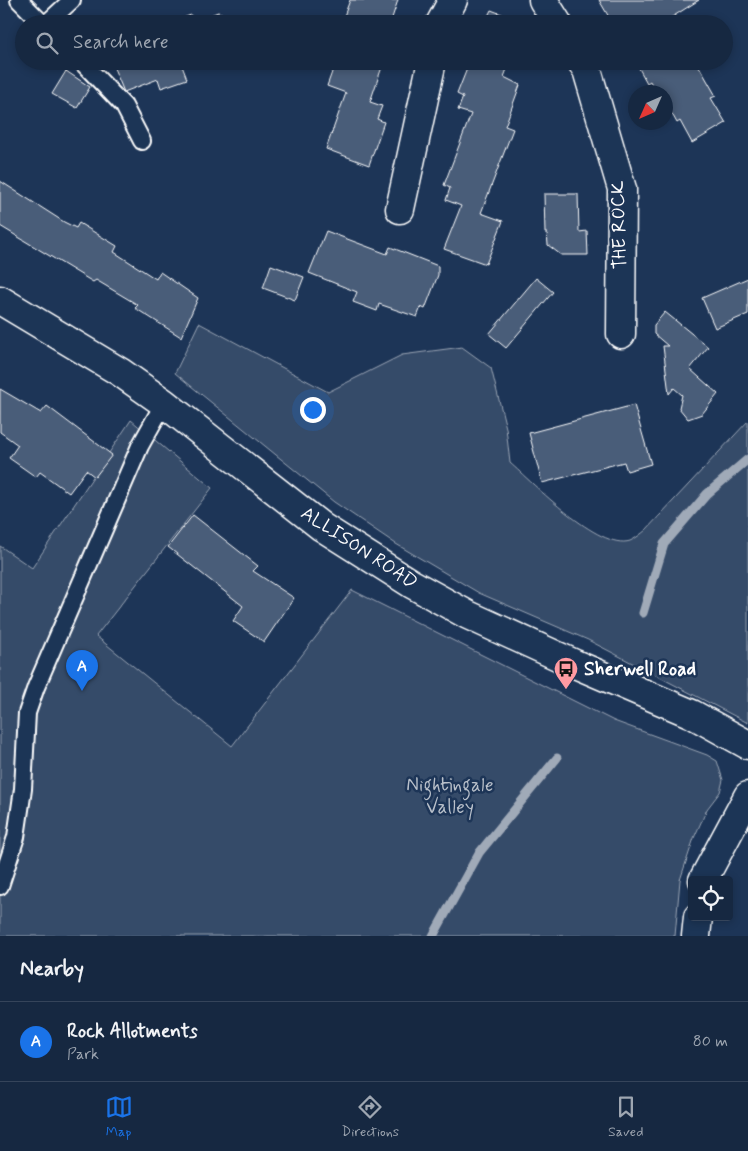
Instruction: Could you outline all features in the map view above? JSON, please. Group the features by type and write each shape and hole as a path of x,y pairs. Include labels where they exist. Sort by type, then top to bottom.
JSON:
{"street":[{"path":"445,15 453,0"},
{"path":"543,0 552,15"},
{"path":"400,209 430,70"},
{"name":"THE ROCK","path":"586,70 622,189 621,334"},
{"name":"ALLISON ROAD","path":"0,300 88,351 164,403 322,527 412,584 468,615 575,664 692,714 748,745"},
{"path":"705,876 748,796"},
{"path":"696,936 698,921"}],"lane":[{"path":"19,0 35,15"},
{"path":"54,15 72,0"},
{"path":"90,70 124,106 142,141"},
{"path":"0,886 16,837 24,789 26,731 30,704 140,446 164,403"}],"green space":[{"path":"199,323 328,392 402,355 462,347 491,368 506,428 510,463 584,526 601,536 617,541 630,541 646,530 748,421 748,723 588,640 479,593 396,544 334,502 175,373"},
{"name":"Nightingale Valley","path":"131,420 212,488 96,636 232,746 352,590 614,721 707,755 717,761 723,780 720,792 707,809 694,838 680,880 675,936 0,936 0,546 32,568"}],"building":[{"path":"350,0 398,0 393,15 344,15"},
{"path":"599,0 699,0 675,15 608,15"},
{"path":"491,10 504,15 488,15"},
{"path":"218,12 227,15 210,15"},
{"path":"115,70 184,70 187,79 161,88 158,79 124,92"},
{"path":"333,70 381,70 370,102 382,106 377,119 384,122 369,165 326,149 346,93 327,86"},
{"path":"466,70 507,70 504,77 520,85 505,126 513,129 481,213 503,221 486,264 444,249 461,206 446,200 450,188 444,185 471,114 458,110 463,97 457,94"},
{"path":"640,70 701,70 716,96 711,98 726,123 692,143 680,121 677,123 673,116 673,85 652,85 650,81 647,83"},
{"path":"66,71 90,87 77,108 52,94"},
{"path":"0,181 64,222 76,228 79,223 117,246 114,252 156,279 160,272 198,298 181,337 135,308 138,305 96,280 93,282 0,226"},
{"path":"544,194 578,194 579,232 587,231 588,255 561,255 548,245 547,233 545,233"},
{"path":"326,231 387,254 390,247 438,266 438,275 425,309 421,307 417,317 379,304 377,311 353,302 357,292 309,273"},
{"path":"271,265 304,277 295,300 263,288"},
{"path":"536,278 553,292 506,348 489,334"},
{"path":"748,278 748,314 715,328 702,298"},
{"path":"665,312 708,347 690,369 718,394 702,414 688,419 679,408 682,395 674,388 669,394 663,346 668,346 654,334 654,325"},
{"path":"0,389 41,413 47,406 112,455 95,477 86,470 69,493 40,472 36,477 9,458 18,445 0,432"},
{"path":"634,405 651,464 627,471 624,462 542,483 529,433"},
{"path":"193,515 258,566 253,571 294,598 264,642 233,621 243,606 168,547"}],"waterway":[{"path":"643,613 664,544 707,494 748,459"},
{"path":"433,936 479,853 557,758"}],"place":[{"name":"Sherwell Road","path":"566,690"},
{"name":"Rock Allotments","path":"82,691"}]}
